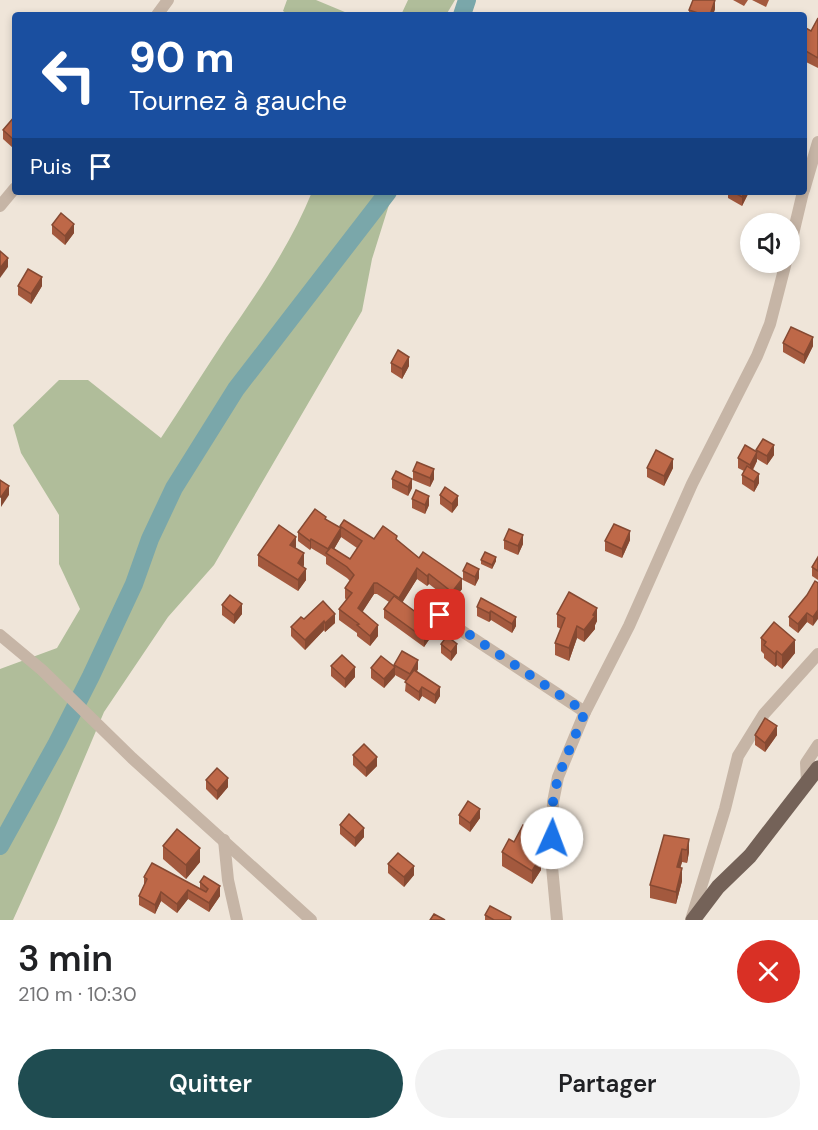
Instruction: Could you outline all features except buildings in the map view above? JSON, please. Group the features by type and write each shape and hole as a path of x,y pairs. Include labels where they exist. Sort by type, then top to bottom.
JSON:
{"main road":[{"path":"692,920 718,887 750,856 818,768"}],"street":[{"path":"807,180 818,142"},
{"path":"0,206 12,192"},
{"path":"798,213 803,195"},
{"path":"557,920 551,856 553,802 558,777 585,712 629,626 692,484 757,356 770,324 783,273"},
{"path":"440,615 585,712"},
{"path":"0,634 42,670 132,758 311,920"},
{"path":"692,920 723,818 738,756 764,714 818,654"},
{"path":"807,783 806,763 818,745"},
{"path":"224,840 228,880 237,920"}],"green space":[{"path":"287,0 316,0 345,12 284,12"},
{"path":"408,0 455,0 448,12 402,12"},
{"path":"311,195 392,195 372,259 362,311 214,565 168,617 104,712 13,920 0,920 0,669 57,648 80,609 59,564 59,515 21,453 13,425 59,380 88,380 161,438 273,267"}],"waterway":[{"path":"463,12 467,0"},
{"path":"0,846 91,676 134,584 150,539 174,488 236,389 386,195"}],"route":[{"path":"440,615 585,712 558,777 553,802 552,838"}]}
